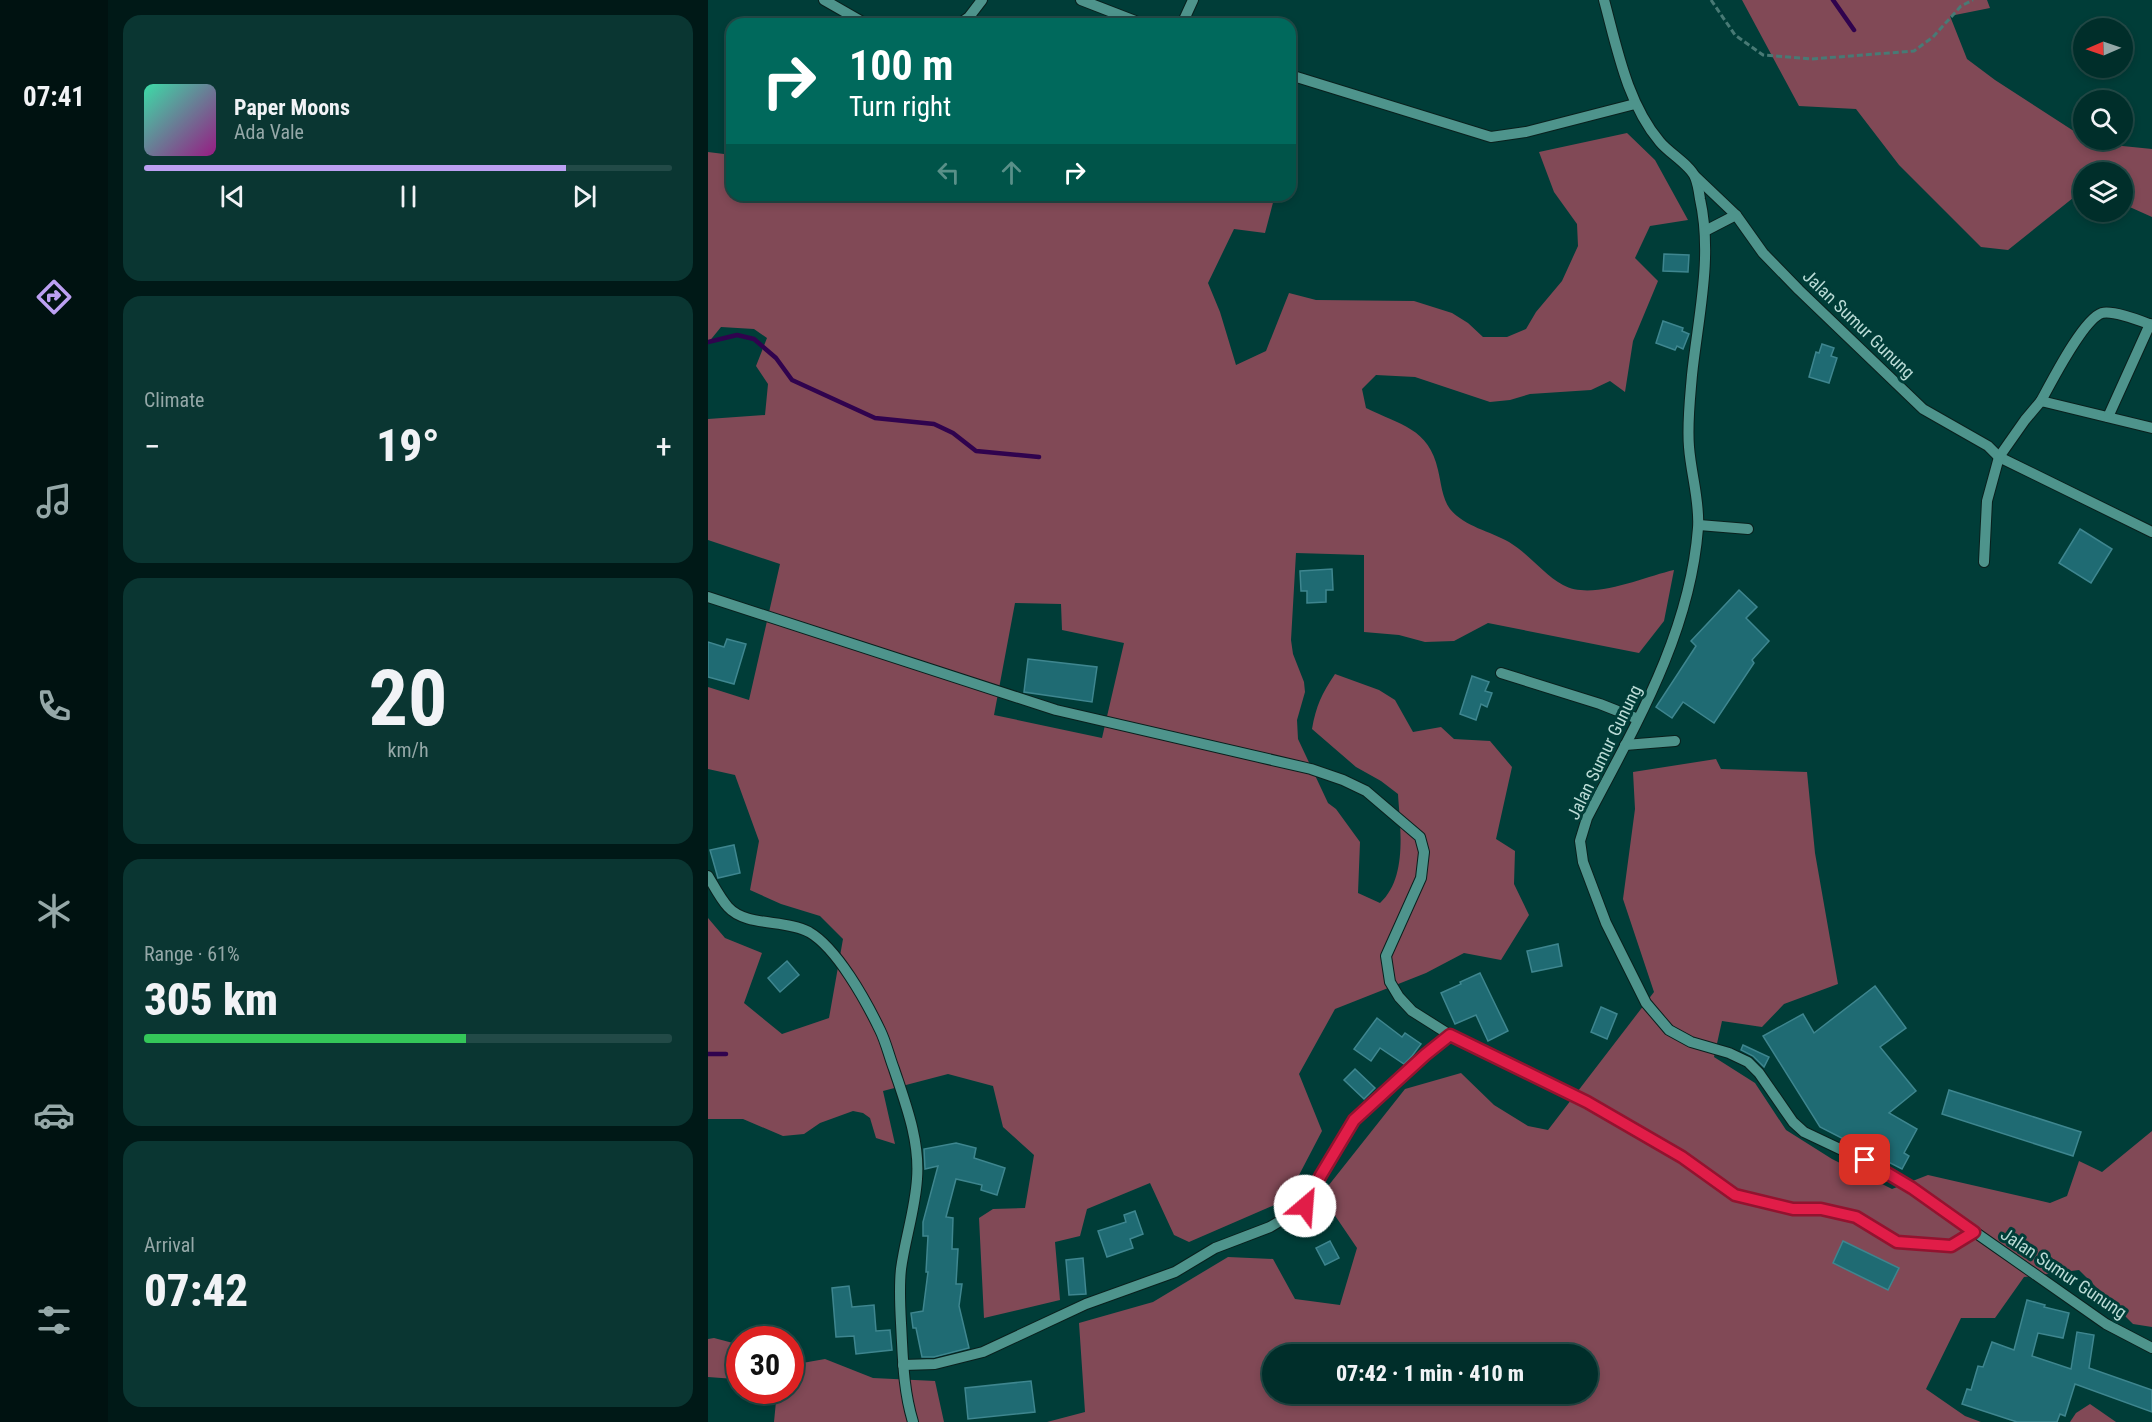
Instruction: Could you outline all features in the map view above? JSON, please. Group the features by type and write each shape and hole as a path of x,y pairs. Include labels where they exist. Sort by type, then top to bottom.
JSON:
{"street":[{"path":"824,0 856,18"},
{"path":"968,18 982,0"},
{"path":"1081,0 1128,18"},
{"path":"1184,18 1192,0"},
{"name":"Jalan Sumur Gunung","path":"1604,0 1635,104 1660,142 1736,215 1763,253 1923,409 1988,446 1999,457 2152,532"},
{"path":"1296,77 1491,137 1547,127 1635,104"},
{"name":"Jalan Sumur Gunung","path":"1695,176 1705,231 1702,308 1688,420 1689,448 1699,525 1690,585 1673,642 1658,680 1587,818 1580,841 1583,862 1606,923 1646,1003 1669,1030 1691,1042 1729,1053 1748,1062 1759,1073 1793,1122 1804,1132 1878,1167 1912,1188 2106,1324 2152,1348"},
{"path":"1705,231 1736,215"},
{"path":"1984,562 1987,501 1999,457 2041,401 2067,354 2093,318 2103,313 2151,324 2108,417"},
{"path":"2041,401 2152,428"},
{"path":"1699,525 1748,529"},
{"path":"708,597 1056,710 1311,769 1366,791 1420,837 1424,852 1421,878 1386,956 1390,982 1412,1011 1450,1035 1587,1102 1682,1157 1735,1195 1793,1209 1821,1209 1856,1217 1897,1242 1951,1246 1974,1232"},
{"path":"1501,673 1600,704 1638,719"},
{"path":"1625,745 1675,741"},
{"path":"708,876 729,909 756,920 794,925 825,944 839,959 881,1032 910,1117 917,1164 915,1200 901,1271 903,1365 906,1398 913,1422"},
{"path":"903,1365 935,1364 983,1352 1086,1304 1175,1272 1215,1248 1270,1227 1305,1206 1354,1120 1450,1035"}],"path":[{"path":"1711,0 1735,35 1763,55 1812,59 1914,51 1933,37 1961,6 1973,0"}],"shaded area":[{"path":"1742,0 1987,0 1990,8 1950,16 1967,59 2073,131 2073,150 2133,150 2133,147 2152,149 2152,217 2133,208 2133,162 2073,162 2073,198 2008,250 1981,247 1899,165 1856,109 1799,106"},
{"path":"1627,133 1655,160 1688,220 1650,226 1635,258 1658,281 1633,341 1625,392 1610,381 1591,390 1530,394 1510,400 1490,402 1415,377 1376,375 1362,389 1366,408 1401,424 1420,436 1428,445 1434,456 1445,500 1456,515 1509,542 1563,585 1575,589 1603,589 1674,570 1664,621 1639,653 1488,623 1454,641 1425,642 1399,635 1364,632 1364,555 1296,553 1291,640 1305,692 1297,720 1298,739 1328,803 1336,809 1360,842 1358,893 1380,903 1395,880 1399,866 1401,836 1398,794 1356,767 1312,729 1320,700 1335,674 1379,690 1395,700 1413,732 1441,727 1454,739 1490,741 1512,767 1496,839 1515,851 1514,884 1529,915 1501,960 1464,953 1426,973 1335,1009 1299,1074 1322,1131 1286,1200 1189,1242 1174,1235 1150,1183 1087,1209 1080,1236 1055,1242 1060,1300 984,1318 979,1218 993,1209 1025,1208 1034,1155 1003,1127 993,1086 948,1074 883,1091 895,1144 876,1138 870,1118 863,1113 853,1111 820,1123 804,1134 783,1136 743,1119 708,1119 708,918 725,938 762,953 744,1003 782,1034 829,1018 843,939 820,916 781,904 750,890 759,841 735,775 708,769 708,687 749,700 780,564 708,540 708,419 765,415 768,384 756,366 767,338 754,329 721,327 708,343 708,152 726,154 726,201 1273,201 1265,233 1234,229 1208,283 1220,312 1236,365 1266,351 1289,293 1316,300 1414,301 1452,313 1468,323 1483,337 1507,337 1526,329 1536,312 1562,281 1578,246 1577,224 1554,192 1539,152","holes":["1015,603 1061,604 1062,630 1124,643 1102,738 994,715"]},
{"path":"1716,759 1721,769 1807,772 1815,853 1838,984 1784,1004 1762,1027 1722,1021 1714,1057 1755,1083 1786,1130 1832,1159 1892,1189 1928,1175 2050,1203 2067,1196 2079,1161 2102,1172 2152,1131 2152,1327 2133,1324 2079,1270 2024,1277 1995,1318 1961,1318 1926,1389 1965,1416 1981,1422 1047,1422 1085,1412 1079,1323 1153,1302 1228,1257 1273,1259 1295,1299 1340,1305 1357,1248 1321,1195 1405,1089 1461,1073 1494,1105 1528,1126 1548,1130 1654,992 1623,899 1635,809 1633,772"},
{"path":"708,1339 726,1341 726,1378 708,1377"},
{"path":"825,1359 873,1378 935,1381 944,1422 774,1422 776,1404 804,1404 804,1363"},
{"path":"2090,1404 2116,1422 2070,1422 2076,1413"}],"building":[{"path":"1664,254 1689,255 1688,272 1663,271"},
{"path":"1663,321 1683,328 1682,331 1689,334 1683,349 1677,346 1675,350 1656,343"},
{"path":"1822,344 1834,348 1831,356 1837,358 1829,383 1809,377 1816,352 1819,353"},
{"path":"2080,529 2112,549 2091,583 2059,563"},
{"path":"1332,569 1333,590 1326,590 1326,602 1307,603 1307,591 1301,591 1300,571"},
{"path":"1739,590 1757,607 1746,618 1769,641 1752,660 1754,663 1714,723 1683,702 1672,718 1656,707 1696,646 1691,641"},
{"path":"727,639 746,644 734,684 708,677 708,642 724,647"},
{"path":"1028,659 1097,667 1092,702 1024,692"},
{"path":"1472,676 1489,682 1485,691 1492,693 1487,707 1481,704 1476,720 1460,714"},
{"path":"734,845 740,873 718,878 710,850"},
{"path":"1558,944 1562,966 1532,972 1527,951"},
{"path":"787,961 799,975 780,992 768,978"},
{"path":"1480,973 1508,1031 1488,1041 1476,1015 1455,1024 1441,993"},
{"path":"1875,986 1906,1028 1880,1047 1916,1091 1889,1113 1917,1129 1904,1153 1909,1156 1902,1169 1820,1127 1763,1036 1803,1014 1814,1033"},
{"path":"1601,1007 1617,1014 1607,1039 1591,1032"},
{"path":"1377,1018 1402,1037 1405,1033 1421,1044 1404,1064 1380,1048 1371,1061 1354,1049"},
{"path":"1743,1045 1769,1057 1764,1067 1753,1056 1741,1050"},
{"path":"1355,1069 1375,1088 1364,1099 1344,1080"},
{"path":"1949,1090 2081,1132 2073,1156 1942,1114"},
{"path":"956,1143 976,1148 974,1158 1005,1168 997,1195 981,1190 982,1185 956,1179 946,1217 953,1218 952,1249 958,1249 956,1284 962,1284 959,1306 969,1348 934,1357 922,1357 911,1313 923,1311 928,1272 926,1272 928,1236 923,1236 923,1222 938,1166 925,1169 924,1149"},
{"path":"1135,1211 1143,1234 1130,1239 1133,1248 1107,1257 1098,1231 1126,1222 1124,1215"},
{"path":"1330,1241 1339,1258 1325,1265 1316,1248"},
{"path":"1843,1241 1899,1268 1888,1290 1833,1263"},
{"path":"1083,1258 1086,1294 1069,1295 1066,1260"},
{"path":"849,1286 852,1307 874,1305 876,1331 890,1330 892,1350 856,1354 854,1336 836,1337 832,1288"},
{"path":"2027,1300 2069,1313 2063,1338 2038,1333 2032,1356 2071,1369 2077,1332 2094,1335 2089,1368 2152,1390 2152,1412 2075,1384 2065,1416 2060,1414 2057,1422 2017,1422 1962,1404 1967,1389 1971,1390 1978,1366 1983,1367 1992,1342 2014,1350"},
{"path":"1031,1381 1035,1412 968,1419 965,1388"}],"waterway":[{"path":"1833,0 1854,30"},
{"path":"708,342 737,335 754,339 776,358 792,380 875,418 934,424 953,433 976,451 1039,457"},
{"path":"708,1054 726,1054"}],"route":[{"path":"1305,1206 1354,1120 1450,1035 1587,1102 1682,1157 1735,1195 1793,1209 1821,1209 1856,1217 1897,1242 1951,1246 1974,1232 1912,1188 1865,1160"}]}
